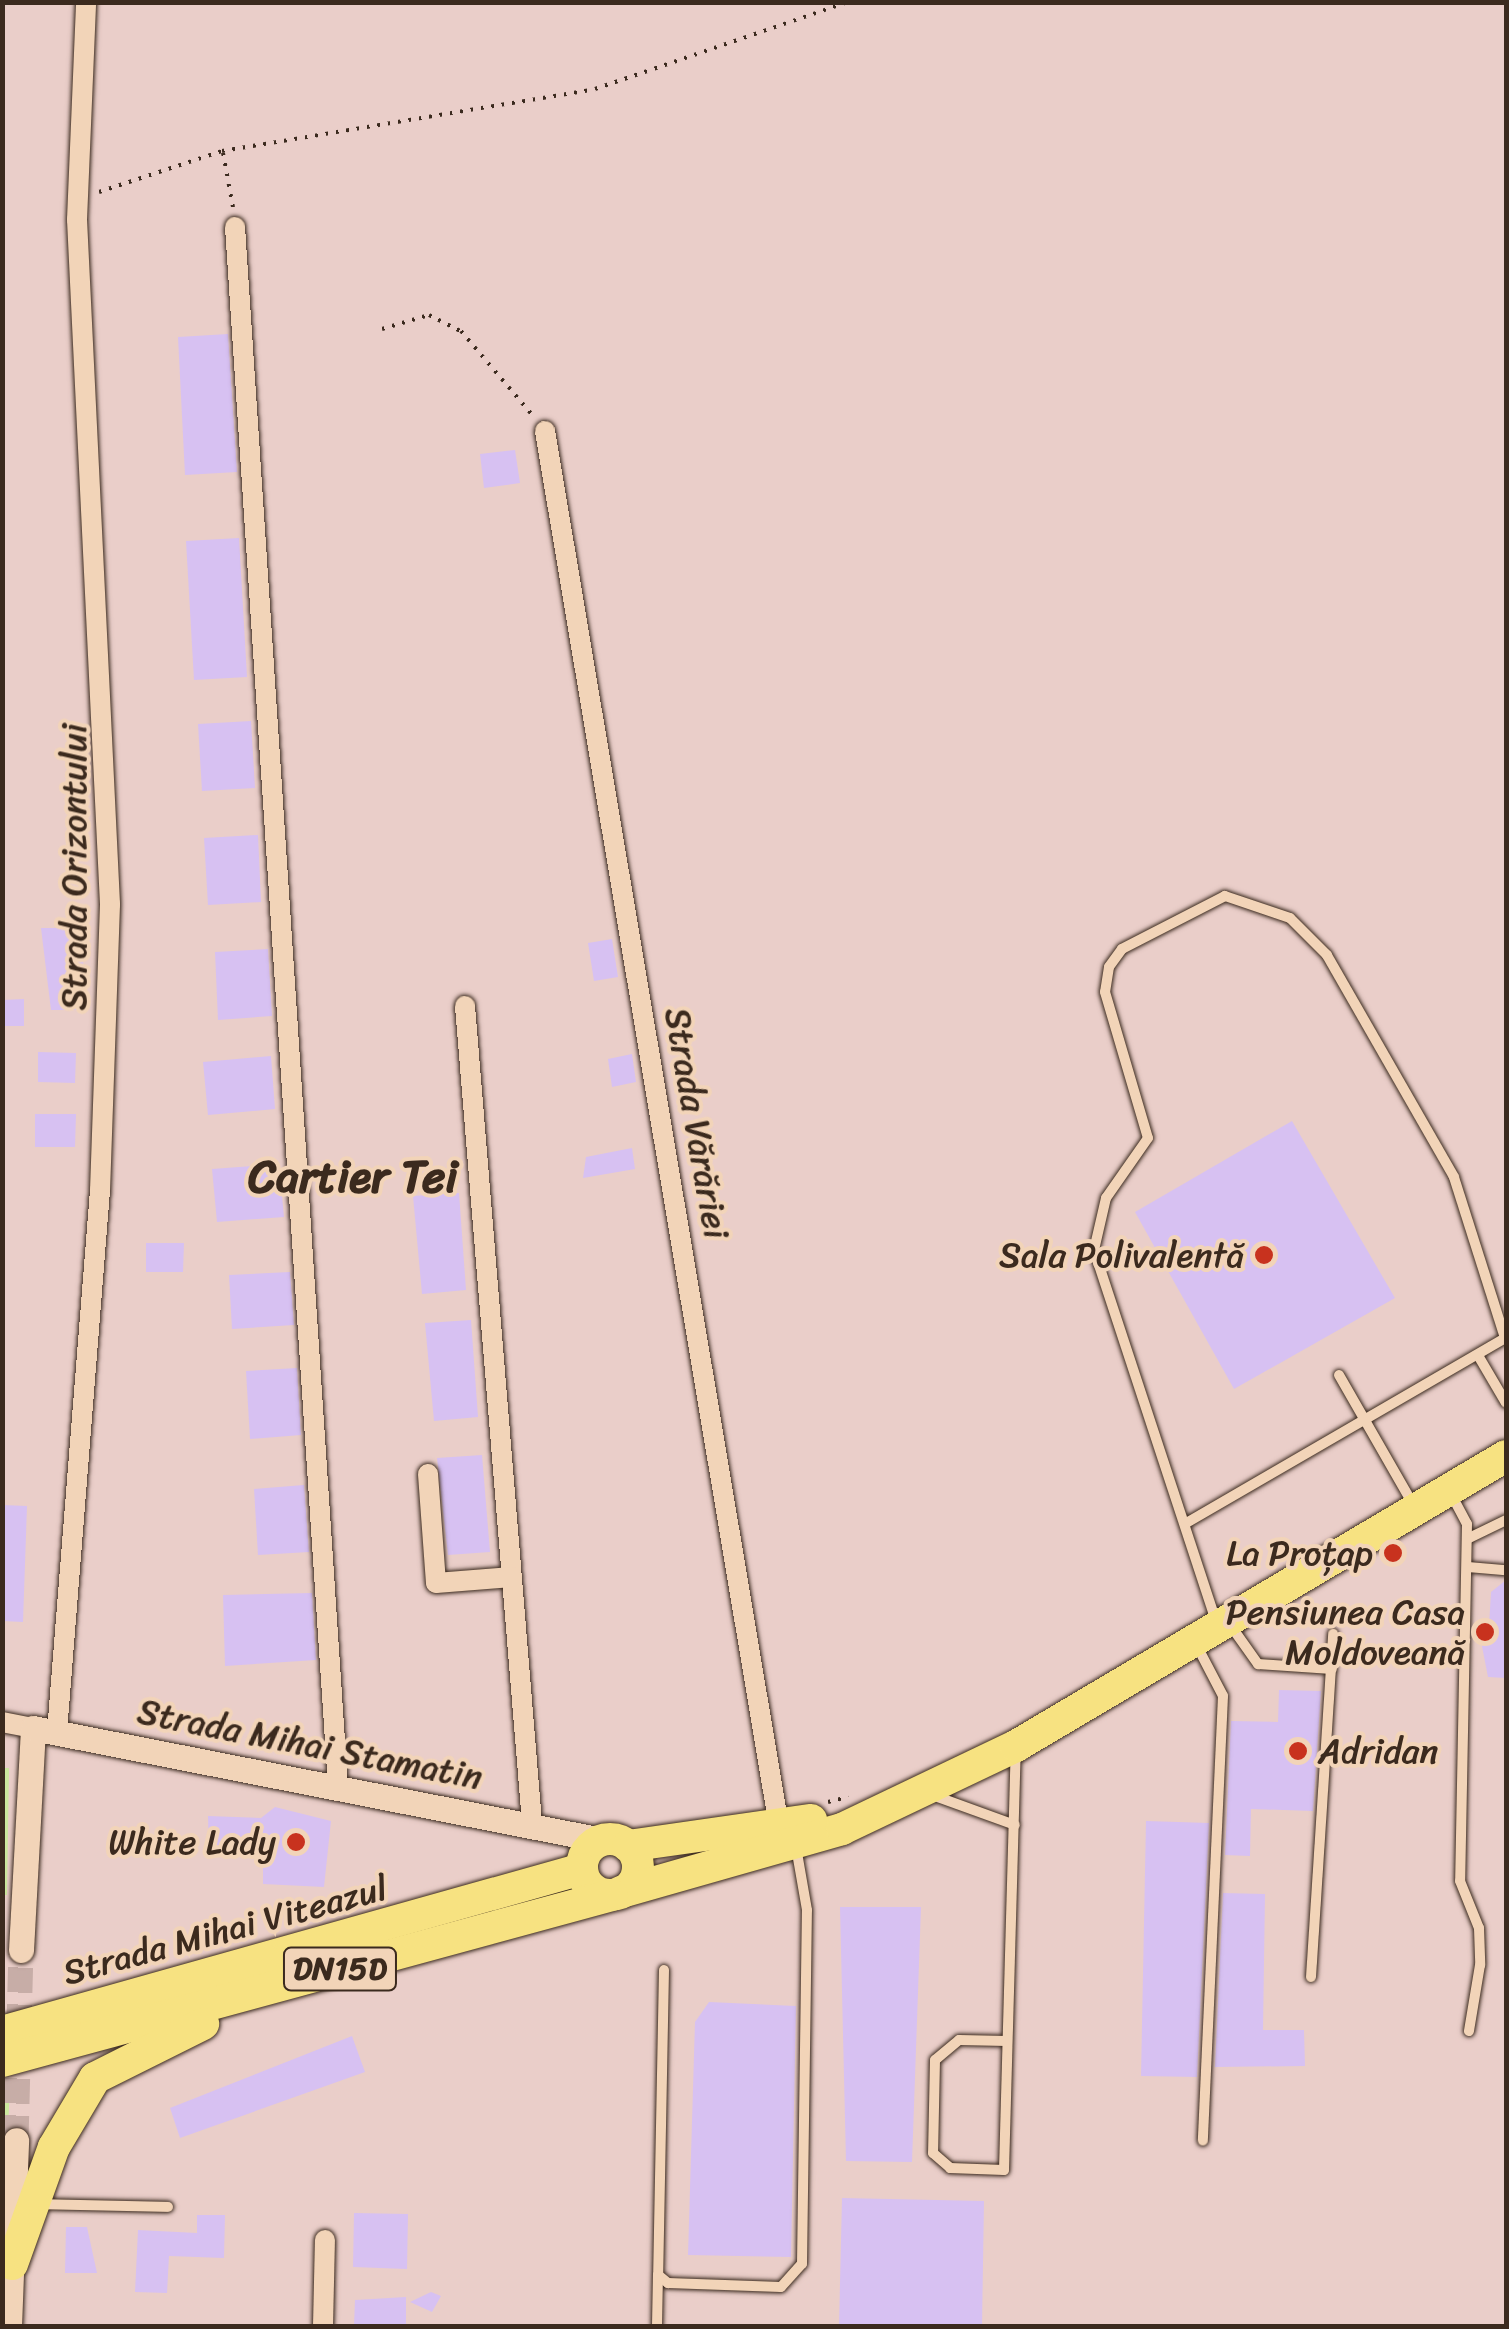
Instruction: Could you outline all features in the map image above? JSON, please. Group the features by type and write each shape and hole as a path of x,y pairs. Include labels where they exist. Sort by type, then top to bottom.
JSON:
{"main road":[{"name":"Strada Mihai Viteazul","path":"2,2061 616,1894 783,1829 920,1793 1016,1746 1506,1456"},
{"name":"Strada Mihai Viteazul","path":"615,1843 783,1829"},
{"path":"615,1843 638,1867 616,1894 592,1888 582,1869 615,1843"},
{"name":"Strada Mihai Viteazul","path":"2,2032 582,1869"},
{"path":"7,2256 95,2078 297,1980"}],"street":[{"name":"Strada Orizontului","path":"45,1730 100,1191 110,904 82,199 86,2"},
{"path":"235,226 338,1784"},
{"name":"Strada Vărăriei","path":"545,431 783,1829"},
{"path":"465,1006 532,1822"},
{"path":"428,1474 436,1583 512,1577"},
{"name":"Strada Mihai Stamatin","path":"2,1722 532,1822 615,1843"},
{"path":"12,1950 45,1730"},
{"path":"9,2326 7,2256 16,2140"},
{"path":"323,2326 325,2240"}],"lane":[{"path":"1188,1522 1479,1357 1505,1338 1454,1177 1311,934 1272,907 1226,896 1122,949 1105,992 1148,1138 1106,1198 1094,1250 1188,1522 1213,1630 1223,1696 1203,2141"},
{"path":"1479,1357 1506,1402"},
{"path":"1339,1374 1416,1508"},
{"path":"1448,1489 1467,1539 1460,1880 1480,1928 1480,1965 1469,2031"},
{"path":"1467,1539 1506,1520"},
{"path":"1468,1567 1506,1570"},
{"path":"1213,1630 1258,1664 1332,1669"},
{"path":"1311,1978 1333,1634"},
{"path":"1007,2041 960,2040 934,2060 933,2153 950,2168 1004,2170 1016,1746"},
{"path":"920,1793 1015,1826"},
{"path":"658,2275 668,2284 781,2287 802,2264 807,1910 783,1829"},
{"path":"657,2326 664,1970"},
{"path":"33,2204 168,2207"}],"path":[{"path":"82,199 222,151 595,89 847,2"},
{"path":"222,151 235,226"},
{"path":"382,328 430,315 461,331 545,431"},
{"path":"783,1829 858,1794"}],"green space":[{"path":"3,1768 9,1768 7,1895 2,1895"},
{"path":"10,2079 5,2215 3,2217 3,2080"}],"building":[{"path":"228,334 237,472 185,475 178,337"},
{"path":"515,450 520,483 484,488 480,454"},
{"path":"239,538 247,677 194,680 186,541"},
{"path":"251,721 255,788 202,791 198,724"},
{"path":"258,835 261,902 208,905 204,838"},
{"path":"41,928 82,928 85,1010 51,1010"},
{"path":"612,939 618,977 594,981 588,943"},
{"path":"268,949 272,1016 218,1020 215,952"},
{"path":"24,999 24,1026 2,1026 2,1000"},
{"path":"38,1052 76,1053 75,1083 38,1082"},
{"path":"632,1054 636,1082 612,1087 608,1059"},
{"path":"271,1056 275,1109 208,1115 203,1062"},
{"path":"35,1114 76,1114 75,1147 35,1147"},
{"name":"Sala Polivalentă","path":"1292,1121 1395,1298 1234,1389 1135,1212"},
{"path":"632,1148 635,1169 583,1178 586,1157"},
{"path":"279,1164 284,1217 217,1222 212,1169"},
{"path":"459,1193 466,1290 422,1294 413,1196"},
{"path":"146,1243 184,1243 183,1272 146,1272"},
{"path":"290,1272 294,1325 232,1329 229,1275"},
{"path":"471,1320 478,1417 434,1421 425,1323"},
{"path":"297,1368 301,1435 250,1439 246,1371"},
{"path":"482,1455 490,1552 448,1555 437,1458"},
{"path":"304,1485 309,1552 258,1555 254,1489"},
{"path":"2,1505 27,1506 23,1622 2,1621"},
{"path":"1506,1580 1506,1678 1488,1677 1478,1626 1489,1626 1491,1592"},
{"path":"312,1593 316,1660 225,1666 223,1595"},
{"path":"1279,1690 1321,1691 1313,1811 1251,1809 1250,1856 1225,1855 1231,1721 1278,1722"},
{"name":"White Lady","path":"275,1807 331,1821 324,1887 263,1884 263,1857 209,1853 208,1816 261,1818"},
{"path":"1146,1821 1209,1823 1197,2077 1141,2076"},
{"path":"1223,1893 1265,1894 1263,2030 1304,2030 1305,2066 1215,2067"},
{"path":"840,1907 921,1907 912,2162 846,2161"},
{"path":"709,2002 796,2006 791,2257 688,2255 695,2022"},
{"path":"352,2036 365,2072 180,2138 170,2108"},
{"path":"842,2198 984,2201 982,2326 839,2326"},
{"path":"354,2213 408,2214 407,2269 353,2267"},
{"path":"197,2215 225,2215 224,2258 169,2256 167,2293 135,2292 138,2230 197,2233"},
{"path":"66,2227 87,2227 97,2273 65,2273"},
{"path":"431,2292 441,2296 432,2312 410,2302"},
{"path":"406,2297 406,2326 354,2326 355,2300"}],"tunnel":[{"path":"16,2140 21,1950"}],"place":[{"name":"Sala Polivalentă","path":"1264,1255"},
{"name":"La Proțap","path":"1393,1553"},
{"name":"Pensiunea Casa Moldoveană","path":"1485,1632"},
{"name":"Adridan","path":"1298,1751"},
{"name":"White Lady","path":"296,1842"}],"district":[{"name":"Cartier Tei","path":"353,1178"}]}
